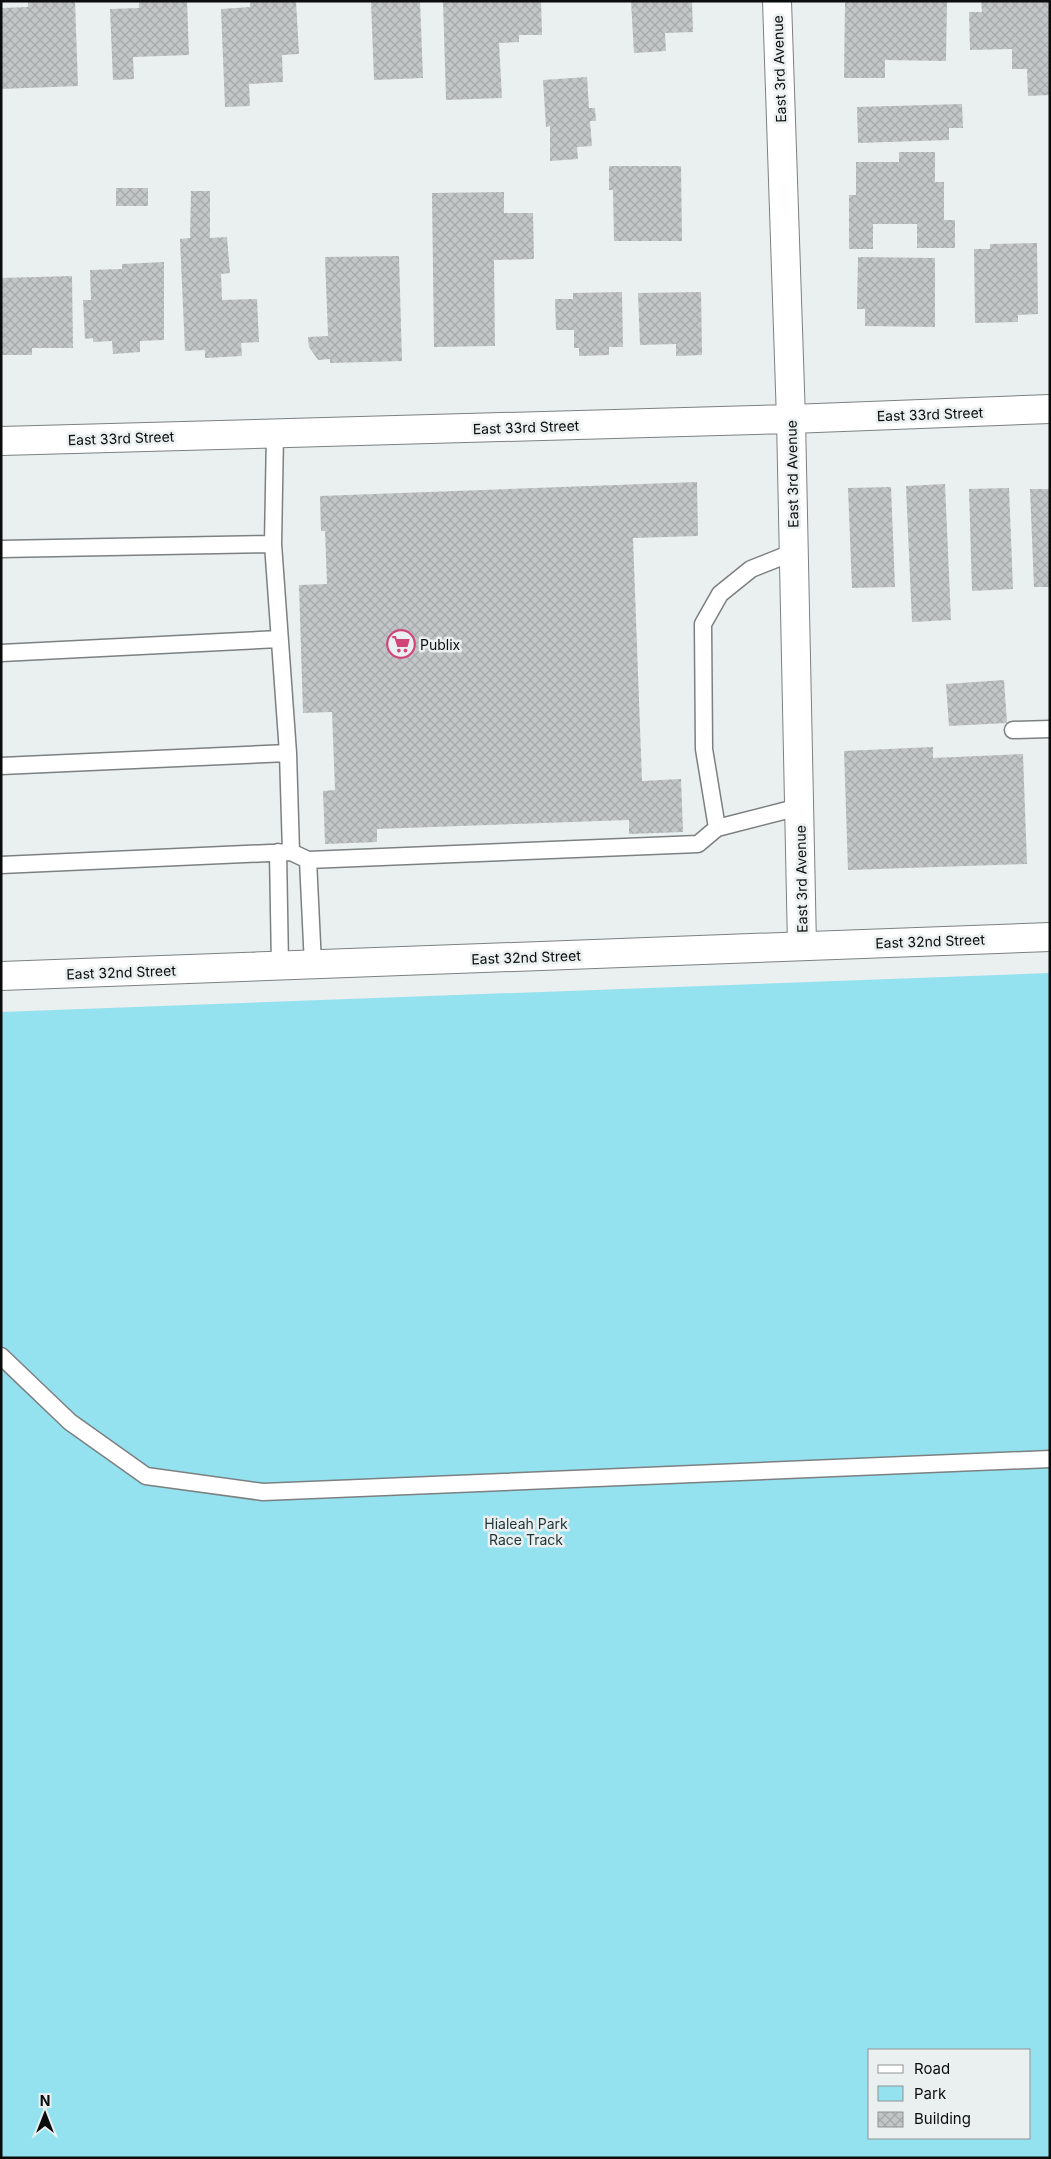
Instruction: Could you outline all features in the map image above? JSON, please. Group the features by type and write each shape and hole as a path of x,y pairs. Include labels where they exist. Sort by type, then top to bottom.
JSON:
{"street":[{"name":"East 3rd Avenue","path":"777,1 791,420 802,946"},
{"name":"East 33rd Street","path":"1,442 791,420 1050,409"},
{"name":"East 32nd Street","path":"1,976 1050,937"}],"lane":[{"path":"275,434 273,544 288,753 280,966"},
{"path":"1,549 273,544"},
{"path":"717,828 704,748 703,624 720,594 751,568 794,552"},
{"path":"1,653 279,639"},
{"path":"1013,730 1050,729"},
{"path":"1,766 288,753"},
{"path":"1,865 284,852 308,860 698,844 717,828 799,807"},
{"path":"308,860 313,965"},
{"path":"1,1356 70,1422 146,1476 263,1492 1050,1459"}],"green space":[{"name":"Hialeah Park Race Track","path":"1050,973 1050,2158 1,2158 1,1012"}],"building":[{"path":"28,1 75,1 78,86 1,89 1,8 28,7"},
{"path":"139,1 187,1 189,55 133,57 134,79 113,80 110,9 139,8"},
{"path":"250,1 296,1 299,54 282,55 283,82 249,84 250,106 225,107 221,9 250,7"},
{"path":"371,1 420,1 423,78 374,80"},
{"path":"443,1 541,1 542,35 519,35 519,42 499,43 502,98 446,100"},
{"path":"631,1 692,1 693,32 665,33 666,51 634,53"},
{"path":"845,1 947,1 946,61 885,60 885,78 844,78"},
{"path":"981,1 1050,1 1050,95 1028,96 1027,69 1012,69 1012,49 970,50 969,12 982,12"},
{"path":"587,77 589,108 595,108 596,121 590,121 592,146 577,147 578,159 550,161 550,126 546,127 543,80"},
{"path":"962,104 963,128 949,128 949,140 858,143 857,107"},
{"path":"899,152 935,152 935,182 944,182 944,220 955,220 955,248 917,248 917,224 873,224 873,249 849,249 849,195 856,195 856,162 899,162"},
{"path":"609,166 681,166 682,241 614,241 613,190 609,190"},
{"path":"116,188 148,188 148,206 116,206"},
{"path":"191,191 210,191 210,238 227,237 230,273 221,274 222,300 257,299 259,342 241,343 242,356 205,358 205,350 185,351 180,239 190,238"},
{"path":"504,192 504,213 533,213 534,259 494,260 495,346 434,347 432,193"},
{"path":"1037,243 1038,314 1018,315 1018,322 975,323 974,249 990,249 990,244"},
{"path":"399,256 402,361 330,363 330,359 318,360 309,347 308,337 328,336 325,257"},
{"path":"858,257 935,258 935,327 865,326 865,309 857,309"},
{"path":"164,262 164,340 140,341 140,352 113,354 112,341 93,342 93,338 85,339 83,300 91,300 90,270 122,269 122,264"},
{"path":"72,276 73,348 32,348 32,355 1,355 1,278"},
{"path":"622,292 623,347 609,347 609,355 579,356 579,348 574,348 574,330 556,330 555,299 573,299 573,293"},
{"path":"701,292 702,355 676,356 676,344 640,345 638,293"},
{"path":"697,482 698,536 633,538 642,781 681,779 683,832 629,834 629,820 377,829 377,842 325,844 323,791 335,790 332,712 303,713 299,585 327,584 325,531 321,531 320,496"},
{"path":"945,484 951,620 912,622 906,486"},
{"path":"891,487 895,587 852,588 848,488"},
{"path":"1009,488 1013,589 972,591 969,489"},
{"path":"1030,489 1050,489 1050,587 1034,587"},
{"path":"1004,680 1007,723 949,726 946,684"},
{"path":"933,747 933,758 1023,754 1027,864 848,870 844,751"}],"place":[{"name":"Publix","path":"401,644"}]}
